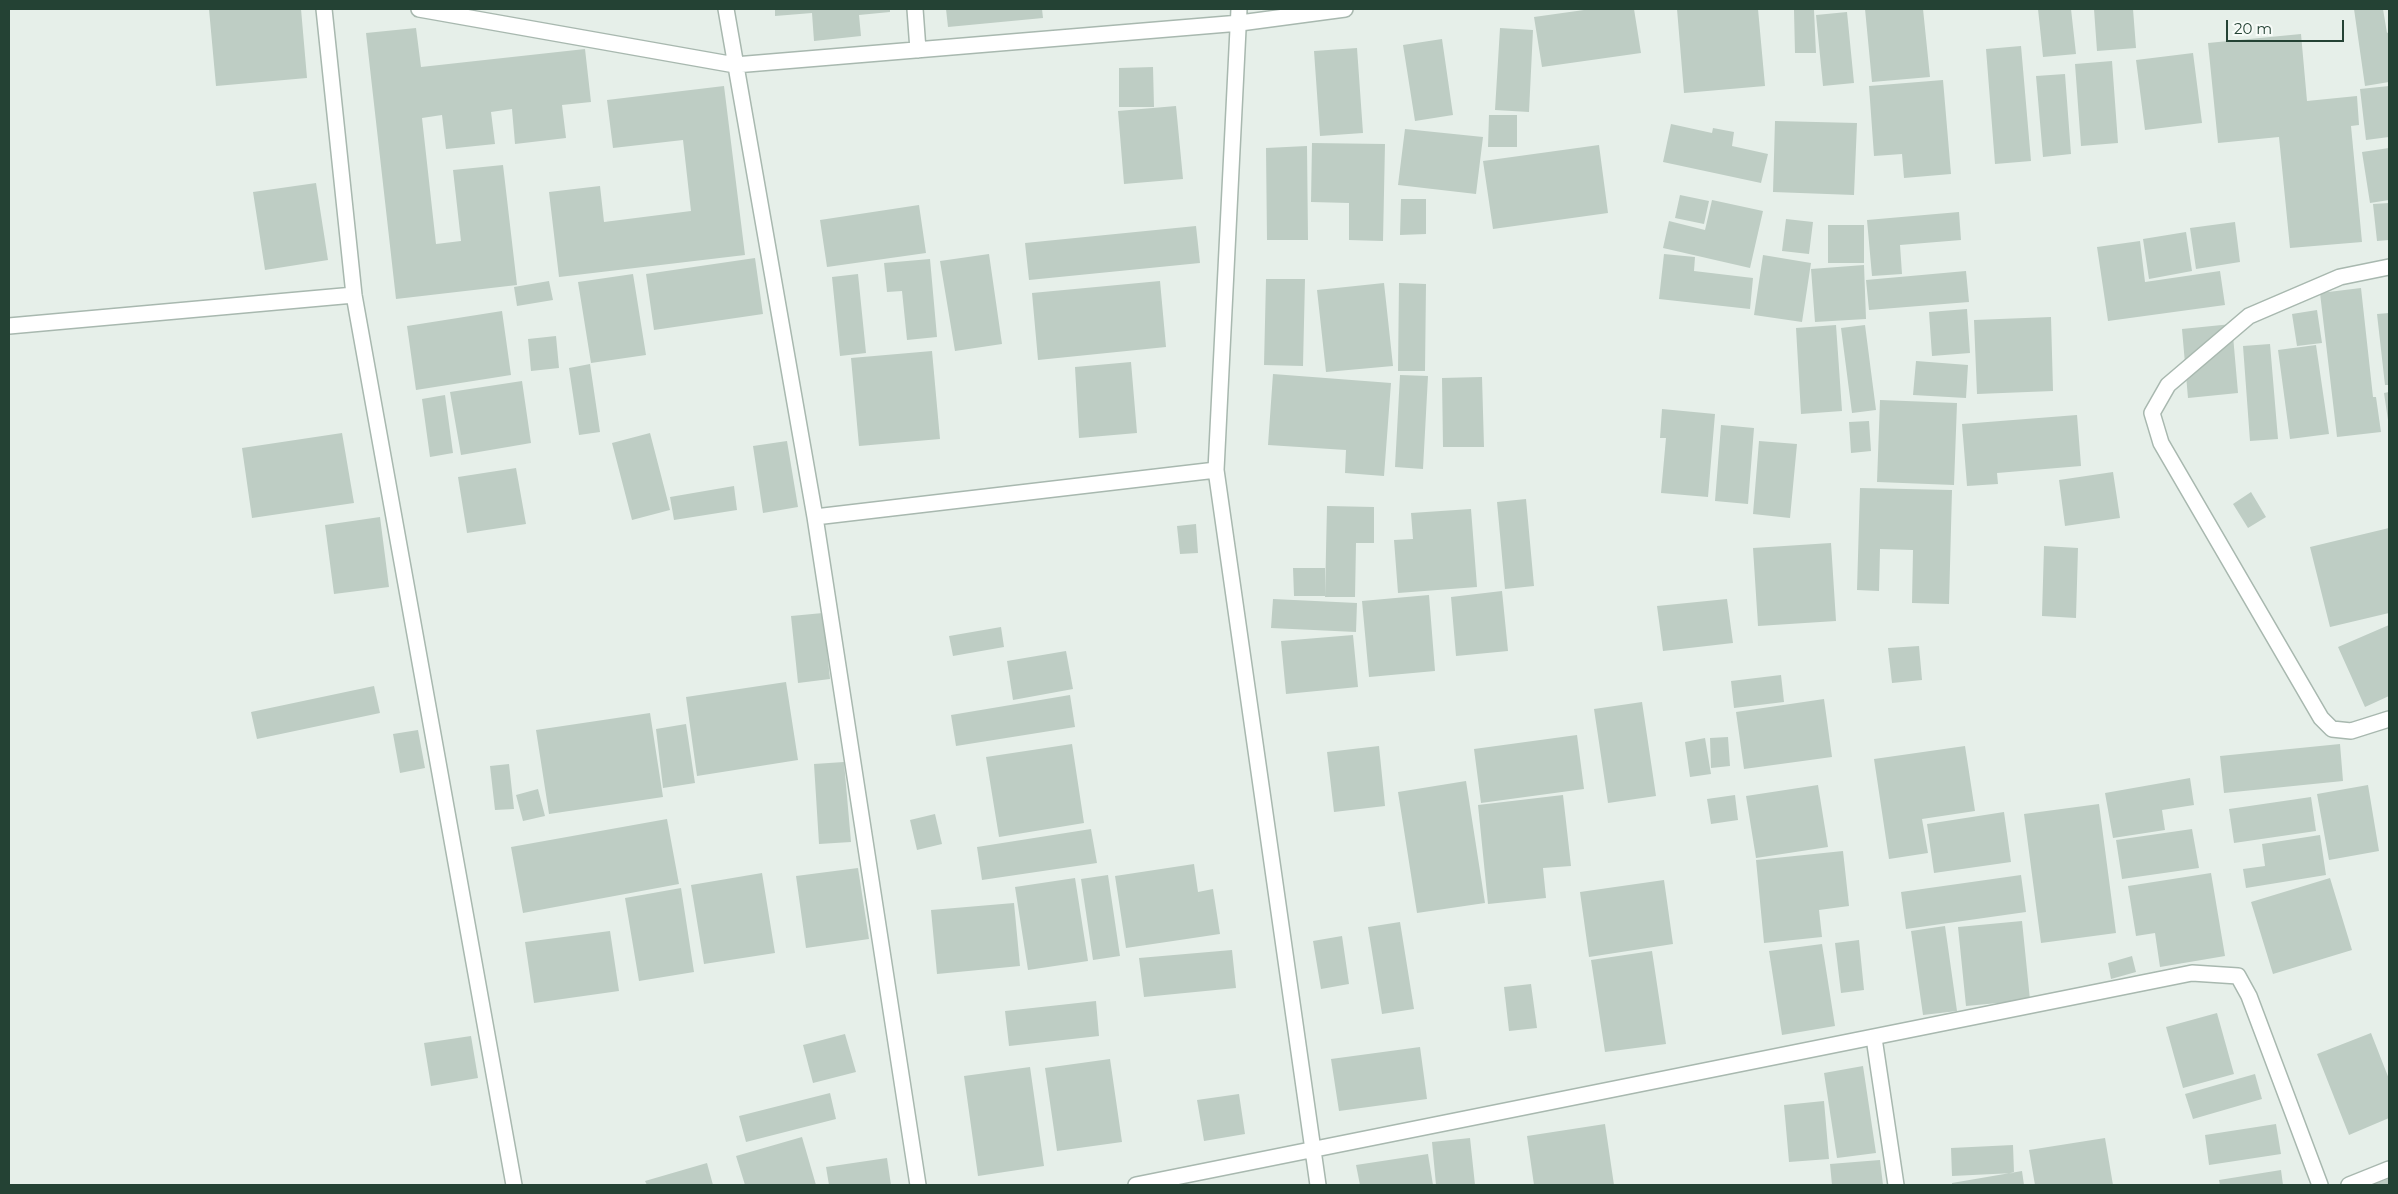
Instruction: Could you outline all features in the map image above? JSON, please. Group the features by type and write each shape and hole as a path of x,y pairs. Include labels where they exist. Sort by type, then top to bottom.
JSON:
{"street":[{"path":"324,9 354,296 514,1185"},
{"path":"419,9 735,65 918,50 1240,16 1345,9"},
{"path":"726,9 815,517 918,1185"},
{"path":"915,9 918,50"},
{"path":"1240,16 1216,470 1318,1185"},
{"path":"2389,267 2340,277 2250,316 2168,385 2152,413 2160,443 2321,718 2332,729 2351,731 2389,719"},
{"path":"9,326 354,296"},
{"path":"815,517 1216,470"},
{"path":"1136,1185 1314,1151 2192,973 2238,976 2249,996 2320,1185"},
{"path":"1874,1038 1896,1185"},
{"path":"2349,1185 2389,1169"}],"building":[{"path":"209,9 301,9 307,78 216,86"},
{"path":"775,9 890,9 890,12 859,15 861,36 814,41 812,13 775,16"},
{"path":"946,9 1042,9 1043,18 948,27"},
{"path":"1591,9 1634,9 1641,53 1542,67 1534,17"},
{"path":"1677,9 1758,9 1765,86 1684,93"},
{"path":"1865,9 1923,9 1930,77 1872,82"},
{"path":"2038,9 2071,9 2076,54 2043,57"},
{"path":"2094,9 2133,9 2136,48 2097,51"},
{"path":"2354,9 2383,9 2387,33 2389,32 2389,82 2365,86"},
{"path":"1794,10 1814,10 1816,53 1795,53"},
{"path":"1847,12 1854,83 1823,86 1816,15"},
{"path":"416,28 421,67 585,49 591,102 562,105 566,138 515,144 512,109 491,112 495,144 446,149 442,115 422,118 436,244 461,241 453,170 503,165 517,285 396,299 366,33"},
{"path":"1500,28 1533,30 1529,112 1495,110"},
{"path":"2301,34 2307,101 2357,96 2359,125 2351,126 2362,242 2290,248 2279,137 2218,143 2208,43"},
{"path":"1442,39 1453,115 1415,121 1403,45"},
{"path":"2021,46 2031,161 1995,164 1986,49"},
{"path":"1357,48 1363,133 1320,136 1314,51"},
{"path":"2193,53 2202,123 2145,130 2136,60"},
{"path":"2112,61 2118,143 2081,146 2075,64"},
{"path":"1153,67 1154,107 1119,107 1119,68"},
{"path":"2065,74 2071,154 2043,157 2036,76"},
{"path":"1943,80 1951,174 1904,178 1902,154 1874,156 1869,86"},
{"path":"724,86 745,255 559,277 549,192 600,186 604,222 691,211 683,140 613,148 607,100"},
{"path":"2389,86 2389,137 2366,140 2360,89"},
{"path":"1176,106 1183,179 1124,184 1118,111"},
{"path":"1489,115 1517,115 1517,147 1488,147"},
{"path":"1775,121 1857,123 1854,195 1773,192"},
{"path":"1671,124 1712,133 1713,128 1734,132 1732,146 1768,154 1761,183 1663,162"},
{"path":"1405,129 1483,137 1476,194 1398,185"},
{"path":"1312,143 1385,144 1383,241 1349,240 1349,203 1311,202"},
{"path":"1599,145 1608,213 1493,229 1483,161"},
{"path":"1307,146 1308,240 1267,240 1266,148"},
{"path":"2389,148 2389,200 2370,203 2362,152"},
{"path":"316,183 328,260 265,270 253,192"},
{"path":"1680,195 1709,201 1704,224 1675,218"},
{"path":"1401,199 1426,199 1426,234 1400,235"},
{"path":"1712,200 1763,211 1750,268 1663,248 1669,221 1705,230"},
{"path":"2389,203 2389,240 2377,241 2373,204"},
{"path":"919,205 926,253 827,267 820,220"},
{"path":"1959,212 1961,240 1900,245 1902,274 1872,276 1867,220"},
{"path":"1786,219 1813,222 1809,254 1782,251"},
{"path":"2235,222 2240,262 2196,269 2190,228"},
{"path":"1828,225 1864,225 1864,263 1828,263"},
{"path":"1196,226 1200,263 1029,280 1025,243"},
{"path":"2186,232 2192,271 2149,279 2143,239"},
{"path":"2140,241 2145,282 2220,271 2225,305 2108,321 2097,247"},
{"path":"989,254 1002,344 955,351 940,261"},
{"path":"1664,254 1695,257 1694,271 1753,278 1750,309 1659,299"},
{"path":"1763,255 1811,263 1802,322 1754,315"},
{"path":"755,258 763,314 654,330 646,274"},
{"path":"930,259 937,337 907,340 902,291 887,292 884,263"},
{"path":"1864,265 1866,319 1815,322 1811,269"},
{"path":"1966,271 1969,302 1869,310 1866,280"},
{"path":"633,274 646,355 591,363 578,282"},
{"path":"858,274 866,353 840,356 832,277"},
{"path":"1266,279 1305,279 1303,366 1264,365"},
{"path":"549,281 553,300 517,306 514,287"},
{"path":"1160,281 1166,347 1038,360 1032,293"},
{"path":"1384,283 1393,366 1326,372 1317,290"},
{"path":"1399,283 1426,284 1425,371 1398,371"},
{"path":"2361,288 2373,397 2376,397 2381,432 2337,437 2320,293"},
{"path":"1967,309 1970,353 1932,356 1929,312"},
{"path":"2317,310 2322,343 2297,346 2292,314"},
{"path":"502,311 511,375 416,390 407,326"},
{"path":"2389,313 2389,385 2385,385 2377,314"},
{"path":"2051,317 2053,391 1977,394 1974,320"},
{"path":"2232,324 2238,393 2188,398 2182,329"},
{"path":"1836,325 1842,411 1801,414 1796,328"},
{"path":"1865,325 1876,410 1852,413 1841,328"},
{"path":"556,336 559,368 531,371 528,339"},
{"path":"2270,344 2278,439 2250,441 2243,346"},
{"path":"2316,345 2329,434 2290,439 2278,350"},
{"path":"932,351 940,439 859,446 851,358"},
{"path":"1916,361 1968,365 1966,398 1913,395"},
{"path":"1131,362 1137,433 1079,438 1075,367"},
{"path":"590,364 600,432 579,435 569,368"},
{"path":"1273,374 1391,383 1384,476 1345,473 1346,450 1268,445"},
{"path":"1400,375 1428,376 1423,469 1395,467"},
{"path":"1482,377 1484,447 1443,447 1442,378"},
{"path":"522,381 531,443 461,455 450,392"},
{"path":"2389,392 2389,420 2388,420 2384,393"},
{"path":"445,395 453,453 430,457 422,399"},
{"path":"1880,400 1957,403 1954,485 1877,482"},
{"path":"1662,409 1715,414 1708,497 1661,493 1666,438 1660,438"},
{"path":"2077,415 2081,466 1997,473 1998,484 1967,486 1962,424"},
{"path":"1869,421 1871,451 1851,453 1849,422"},
{"path":"1721,425 1754,428 1748,504 1715,501"},
{"path":"342,433 354,503 252,518 242,448"},
{"path":"650,433 670,510 632,520 612,443"},
{"path":"787,441 798,507 763,513 753,446"},
{"path":"1759,441 1797,444 1790,518 1753,514"},
{"path":"516,468 526,524 467,533 458,477"},
{"path":"2113,472 2120,518 2065,526 2059,480"},
{"path":"734,486 737,510 674,520 670,497"},
{"path":"1860,488 1952,490 1949,604 1912,603 1913,550 1880,549 1879,591 1857,590"},
{"path":"2251,492 2266,517 2248,528 2233,504"},
{"path":"1526,499 1534,586 1505,589 1497,502"},
{"path":"1327,506 1374,507 1374,543 1356,543 1355,597 1325,597"},
{"path":"1471,509 1477,587 1398,593 1394,540 1413,539 1411,513"},
{"path":"380,517 389,587 334,594 325,525"},
{"path":"1196,524 1198,553 1180,554 1177,526"},
{"path":"2389,528 2389,613 2330,627 2310,547"},
{"path":"1831,543 1836,621 1758,626 1753,548"},
{"path":"2044,546 2078,548 2076,618 2042,616"},
{"path":"1293,568 1325,568 1325,596 1294,596"},
{"path":"1502,591 1508,651 1456,656 1451,597"},
{"path":"1429,595 1435,671 1369,677 1362,601"},
{"path":"1273,599 1357,603 1356,632 1271,628"},
{"path":"1727,599 1733,643 1663,651 1657,606"},
{"path":"823,613 830,679 798,683 791,616"},
{"path":"2389,625 2389,696 2365,707 2338,647"},
{"path":"1001,627 1004,647 953,656 949,636"},
{"path":"1353,635 1358,687 1286,694 1281,641"},
{"path":"1919,646 1922,680 1892,683 1888,648"},
{"path":"1066,651 1073,689 1013,700 1007,661"},
{"path":"1781,675 1784,702 1734,708 1731,681"},
{"path":"786,682 798,760 697,776 686,697"},
{"path":"374,686 380,713 257,739 251,712"},
{"path":"1070,695 1075,727 956,746 951,715"},
{"path":"1824,699 1832,757 1744,769 1736,712"},
{"path":"1642,702 1656,796 1608,803 1594,709"},
{"path":"650,713 663,797 549,814 536,730"},
{"path":"686,724 695,783 663,788 656,729"},
{"path":"418,730 425,768 400,773 393,734"},
{"path":"1577,735 1584,789 1481,803 1474,749"},
{"path":"1728,737 1730,766 1711,768 1710,738"},
{"path":"1705,738 1711,774 1690,777 1685,742"},
{"path":"1072,744 1084,823 999,837 986,757"},
{"path":"2340,744 2343,781 2224,793 2220,756"},
{"path":"1379,746 1385,806 1334,812 1327,752"},
{"path":"1965,746 1975,811 1922,819 1928,853 1889,859 1874,759"},
{"path":"844,762 851,842 819,844 814,764"},
{"path":"509,764 514,809 495,810 490,766"},
{"path":"2190,778 2194,805 2162,810 2165,830 2113,838 2105,793"},
{"path":"1466,781 1485,903 1417,913 1398,792"},
{"path":"1818,785 1828,847 1756,858 1746,796"},
{"path":"2368,785 2379,851 2329,860 2317,794"},
{"path":"538,789 545,816 523,821 516,795"},
{"path":"1563,795 1571,866 1543,868 1546,898 1488,904 1478,805"},
{"path":"1735,795 1738,820 1711,824 1707,799"},
{"path":"2311,797 2316,831 2234,843 2229,809"},
{"path":"2099,804 2116,933 2041,943 2024,814"},
{"path":"2004,812 2011,862 1934,873 1927,824"},
{"path":"935,814 942,844 917,850 910,820"},
{"path":"667,819 679,884 523,913 511,847"},
{"path":"1091,829 1097,863 982,880 977,847"},
{"path":"2192,829 2199,868 2122,879 2116,840"},
{"path":"2320,835 2326,875 2246,888 2243,869 2265,866 2262,844"},
{"path":"1843,851 1849,906 1819,910 1822,937 1764,943 1756,860"},
{"path":"1194,864 1198,892 1213,889 1220,934 1126,948 1115,876"},
{"path":"858,868 869,939 806,948 796,876"},
{"path":"762,873 775,953 704,964 691,885"},
{"path":"2211,873 2225,956 2160,967 2155,933 2136,936 2128,886"},
{"path":"1108,875 1120,956 1093,960 1081,879"},
{"path":"2021,875 2026,912 1906,929 1901,892"},
{"path":"1075,878 1088,961 1028,970 1015,887"},
{"path":"2330,878 2352,950 2273,974 2251,902"},
{"path":"1664,880 1673,944 1589,957 1580,892"},
{"path":"681,888 694,972 639,981 625,898"},
{"path":"1014,903 1020,966 937,974 931,910"},
{"path":"2022,921 2030,1000 1966,1006 1958,927"},
{"path":"1400,922 1414,1009 1382,1014 1368,927"},
{"path":"1945,926 1957,1011 1923,1015 1911,931"},
{"path":"610,931 619,991 534,1003 525,942"},
{"path":"1342,936 1349,984 1321,989 1313,941"},
{"path":"1859,940 1864,990 1841,993 1835,943"},
{"path":"1822,944 1835,1026 1782,1035 1769,951"},
{"path":"1232,950 1236,988 1144,997 1139,958"},
{"path":"1652,951 1666,1044 1605,1052 1591,960"},
{"path":"2132,956 2136,972 2111,979 2108,963"},
{"path":"1531,984 1537,1028 1509,1031 1504,987"},
{"path":"1096,1001 1099,1036 1009,1046 1005,1011"},
{"path":"2217,1013 2234,1074 2183,1088 2166,1027"},
{"path":"2371,1033 2389,1079 2389,1118 2349,1135 2317,1054"},
{"path":"845,1034 856,1072 813,1083 803,1045"},
{"path":"471,1036 478,1078 431,1086 424,1043"},
{"path":"1420,1047 1427,1099 1339,1111 1331,1059"},
{"path":"1110,1059 1122,1142 1057,1151 1045,1068"},
{"path":"1863,1066 1876,1153 1837,1158 1824,1073"},
{"path":"1030,1067 1044,1166 978,1176 964,1076"},
{"path":"2255,1074 2262,1099 2193,1119 2185,1094"},
{"path":"830,1093 836,1119 746,1142 739,1116"},
{"path":"1239,1094 1245,1134 1204,1141 1197,1100"},
{"path":"1824,1101 1829,1159 1789,1162 1784,1105"},
{"path":"1605,1124 1614,1185 1534,1185 1527,1136"},
{"path":"2276,1124 2281,1154 2209,1165 2205,1135"},
{"path":"802,1137 816,1185 745,1185 736,1156"},
{"path":"1470,1138 1475,1185 1436,1185 1432,1142"},
{"path":"2105,1138 2113,1185 2035,1185 2029,1150"},
{"path":"2013,1145 2014,1173 1952,1176 1951,1148"},
{"path":"1428,1154 1433,1185 1360,1185 1356,1165"},
{"path":"887,1158 891,1185 829,1185 826,1167"},
{"path":"1880,1160 1883,1185 1832,1185 1830,1164"},
{"path":"707,1163 713,1185 647,1185 645,1181"},
{"path":"2281,1170 2283,1185 2220,1185 2219,1180"},
{"path":"2022,1171 2024,1185 1952,1185 1952,1183"},
{"path":"2388,1179 2389,1185 2371,1185"}]}
